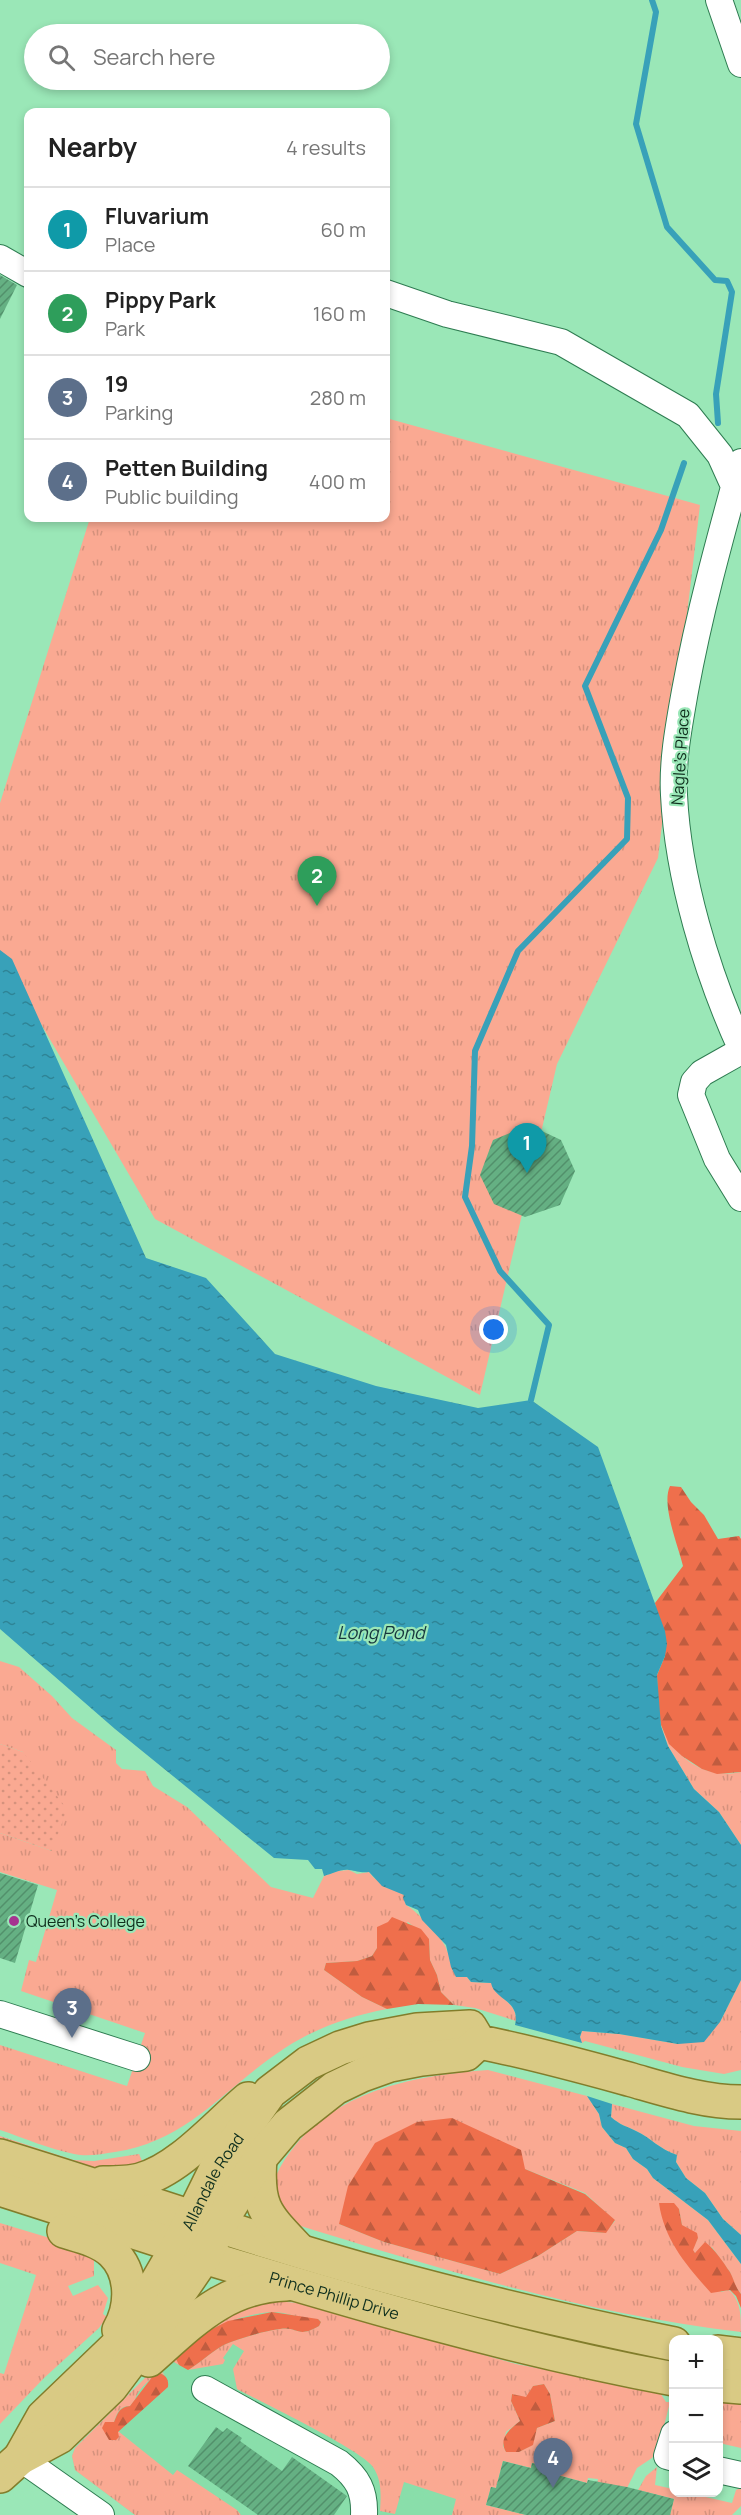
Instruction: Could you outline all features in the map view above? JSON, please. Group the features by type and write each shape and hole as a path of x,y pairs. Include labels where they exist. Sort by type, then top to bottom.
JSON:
{"main road":[{"name":"Allandale Road","path":"10,2467 59,2437 101,2379 151,2334 206,2220 226,2152 270,2092 308,2063 369,2038 417,2030 470,2027 479,2042 528,2052 676,2092 741,2102"},
{"name":"Allandale Road","path":"206,2220 288,2125 335,2088 390,2065 448,2054 466,2054 479,2042"},
{"path":"92,2184 135,2181 153,2175 177,2160 251,2096 270,2092"},
{"name":"Prince Phillip Drive","path":"0,2156 386,2276 546,2317 669,2343"},
{"path":"260,2158 258,2189 261,2203 273,2223 300,2251"},
{"name":"Prince Phillip Drive","path":"0,2189 191,2252 437,2326 529,2350 669,2378"},
{"path":"0,2211 89,2239 111,2251 118,2259 127,2276 128,2308 101,2379 129,2378 202,2312 217,2303 256,2288 296,2284"},
{"path":"723,2353 741,2355"},
{"path":"723,2385 741,2387"}],"street":[{"path":"719,0 741,64"},
{"path":"0,258 24,272"},
{"path":"390,294 457,317 561,342 688,415 738,474"},
{"name":"Nagle's Place","path":"738,474 693,647 679,725 674,794 684,874 719,999 741,1050"},
{"path":"741,1050 702,1073 694,1082 691,1095 717,1159 741,1198"},
{"path":"0,2014 137,2058"},
{"path":"206,2388 339,2463 352,2474 360,2485 365,2498 364,2515"},
{"path":"10,2467 101,2515"},
{"path":"723,2471 741,2475"}],"shaded area":[{"path":"300,2303 408,2335 479,2515 135,2515 75,2470 72,2456 75,2448 201,2327"}],"green space":[{"path":"390,419 700,505 658,858 557,1064 480,1395 155,1219 0,954 0,803 89,522 390,522"},
{"path":"670,1486 681,1487 704,1515 718,1539 739,1536 741,1539 741,1772 717,1774 702,1769 669,1744 661,1725 657,1675 665,1656 655,1603 683,1566 669,1514"},
{"path":"0,1661 19,1667 52,1696 72,1718 116,1750 116,1763 122,1769 145,1771 153,1786 187,1807 271,1887 313,1898 324,1876 349,1870 357,1874 369,1872 374,1878 404,1895 406,1905 436,1933 471,1982 492,1983 497,1992 513,2008 516,2021 475,2008 454,2005 441,1992 430,1960 429,1939 408,1922 377,1948 372,1956 357,1961 326,1963 324,1970 362,1997 387,2009 360,2015 309,2034 264,2063 206,2110 164,2136 141,2146 115,2152 84,2155 55,2149 0,2130 0,2045 127,2086 145,2033 21,1991 29,1960 36,1962 57,1890 0,1872 0,1833 52,1851 23,1752 0,1744"},
{"path":"661,1726 674,1747 692,1764 715,1773 741,1772 741,1845 719,1812 694,1789 668,1746"},
{"path":"0,1744 23,1752 67,1809 52,1851 0,1833"},
{"path":"392,1917 421,1929 429,1939 430,1960 441,1992 454,2005 418,2004 387,2009 362,1997 324,1970 326,1963 357,1961 372,1956 377,1948 377,1927 388,1922"},
{"path":"741,1980 741,2070 724,2074 682,2067 585,2041 582,2043 580,2037 582,2031 619,2034 678,2044 720,2022"},
{"path":"488,2070 587,2096 599,2114 602,2127 615,2143 626,2148 633,2159 647,2169 653,2178 708,2220 741,2264 741,2294 730,2272 712,2247 695,2253 692,2250 698,2238 682,2225 679,2209 659,2203 721,2292 729,2290 733,2294 738,2304 741,2332 627,2314 458,2273 291,2223 275,2206 274,2183 282,2164 313,2127 334,2111 357,2098 408,2081","holes":["525,2169 585,2193 615,2221 605,2233 577,2231 538,2256 500,2274 384,2242 339,2224"]},
{"path":"612,2104 694,2126 741,2131 741,2235 723,2219 705,2193 686,2178 676,2162 677,2155 614,2120 611,2117"},
{"path":"452,2118 521,2150 525,2169 585,2194 615,2220 606,2233 577,2231 538,2256 500,2274 384,2242 339,2224 348,2186 375,2143 417,2122"},
{"path":"0,2136 73,2160 94,2161 139,2154 143,2163 104,2170 89,2168 0,2142"},
{"path":"659,2203 674,2203 679,2209 682,2225 697,2233 698,2238 693,2250 695,2253 705,2242 719,2256 741,2294 741,2308 736,2296 730,2290 711,2293 685,2262 671,2241"},
{"path":"0,2223 83,2248 94,2260 94,2276 68,2286 73,2296 98,2285 108,2298 103,2314 107,2317 99,2328 44,2378 0,2424 0,2373 4,2374 36,2275 0,2263"},
{"path":"272,2301 300,2303 516,2364 659,2391 666,2402 669,2402 669,2406 658,2450 652,2458 637,2468 625,2492 597,2485 598,2479 588,2478 587,2483 546,2472 546,2467 532,2463 531,2468 503,2461 496,2488 491,2487 486,2505 526,2515 452,2515 456,2499 404,2482 395,2514 380,2511 381,2494 378,2477 373,2467 365,2459 331,2438 237,2389 233,2369 244,2351 233,2344 223,2358 225,2360 223,2364 188,2370 227,2344 274,2330 306,2332 319,2326 321,2322 318,2319 272,2312 248,2316 218,2326 190,2341 176,2359 179,2365 167,2358 203,2328 227,2313","holes":["544,2384 550,2394 555,2421 537,2428 532,2445 519,2452 506,2452 503,2446 506,2432 520,2421 511,2401 512,2394 526,2398 533,2386"]},
{"path":"272,2312 318,2319 321,2322 319,2326 306,2332 280,2329 259,2333 222,2346 188,2370 179,2365 176,2355 202,2334 228,2321"},
{"path":"159,2369 165,2375 160,2373 156,2375 141,2389 130,2406 126,2406 117,2413 114,2422 108,2423 173,2475 177,2470 241,2515 135,2515 75,2470 72,2456 75,2448 147,2376"},
{"path":"160,2373 167,2378 168,2387 118,2432 119,2437 116,2440 109,2440 102,2428 105,2422 114,2422 119,2411 130,2406 153,2376"},
{"path":"544,2384 550,2394 555,2421 537,2428 533,2445 519,2452 506,2452 504,2438 520,2421 511,2401 512,2394 526,2397 533,2386"},
{"path":"723,2402 741,2403 741,2448 723,2444"},
{"path":"657,2467 655,2485 669,2488 669,2497 706,2497 732,2503 736,2490 741,2488 741,2506 732,2515 670,2515 674,2499 638,2490 646,2476"}],"water":[{"name":"Long Pond","path":"0,950 12,959 146,1258 206,1278 275,1354 376,1386 478,1408 531,1400 598,1447 665,1631 667,1644 665,1656 657,1675 661,1726 668,1746 694,1789 719,1812 741,1845 741,1980 720,2022 704,2042 678,2044 619,2034 582,2031 580,2037 582,2043 515,2025 514,2010 493,1989 491,1983 471,1982 467,1977 456,1977 446,1945 422,1920 418,1910 406,1905 404,1895 382,1886 369,1872 346,1870 324,1876 322,1869 315,1869 308,1860 274,1858 115,1729 0,1629"},
{"path":"587,2096 612,2104 611,2117 614,2120 677,2155 676,2162 686,2178 705,2193 723,2219 741,2235 741,2264 708,2220 653,2178 647,2169 633,2159 626,2148 615,2143 602,2127 599,2114"}],"building":[{"path":"0,275 17,285 0,319"},
{"path":"529,1125 561,1140 575,1171 560,1205 525,1217 494,1204 480,1175 493,1140"},
{"name":"Queen's College","path":"0,1873 38,1885 15,1963 0,1958"},
{"path":"216,2427 223,2432 227,2428 242,2438 240,2441 282,2471 292,2457 347,2496 334,2515 258,2515 188,2466"},
{"path":"503,2461 531,2468 532,2463 547,2467 546,2472 587,2483 588,2480 627,2487 674,2499 670,2515 526,2515 486,2505 491,2487 496,2488"}],"waterway":[{"path":"652,0 656,12 636,124 667,227 715,280 727,281 732,292 716,394 718,423"},
{"path":"531,1400 549,1325 500,1271 465,1197 472,1146 475,1051 518,951 627,839 628,798 585,686 661,530 684,463"}],"place":[{"name":"Pippy Park","path":"317,906"},
{"name":"Fluvarium","path":"527,1173"},
{"name":"Queen's College","path":"14,1921"},
{"name":"19","path":"72,2038"},
{"name":"Petten Building","path":"553,2488"}]}
